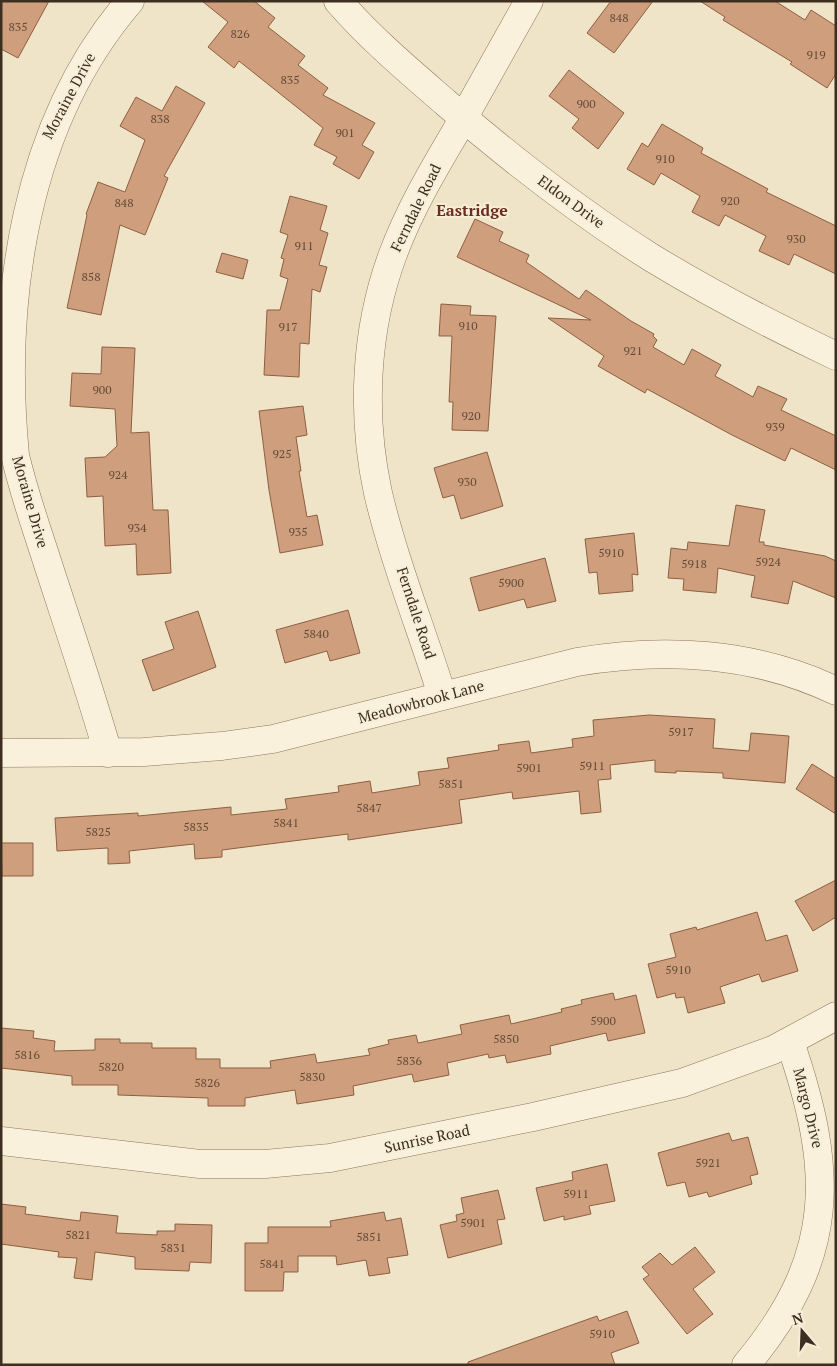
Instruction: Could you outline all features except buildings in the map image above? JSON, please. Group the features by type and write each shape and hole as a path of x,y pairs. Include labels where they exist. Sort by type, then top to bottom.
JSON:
{"street":[{"name":"Moraine Drive","path":"108,753 20,477 7,395 5,318 11,263 22,210 49,130 89,56 130,1"},
{"name":"Eldon Drive","path":"338,1 384,49 536,178 651,257 732,304 836,356"},
{"name":"Ferndale Road","path":"442,695 378,493 370,443 368,394 370,351 378,303 392,255 409,215 529,1"},
{"name":"Meadowbrook Lane","path":"1,754 108,753 188,749 273,739 577,662 620,655 694,654 744,661 789,673 836,691"},
{"name":"Sunrise Road","path":"1,1141 200,1164 265,1164 330,1158 651,1091 713,1073 790,1042 836,1016"},
{"name":"Margo Drive","path":"746,1365 766,1340 789,1304 804,1272 817,1221 820,1195 820,1160 816,1133 808,1096 790,1042"}],"district":[{"name":"Eastridge","path":"472,210"}]}
